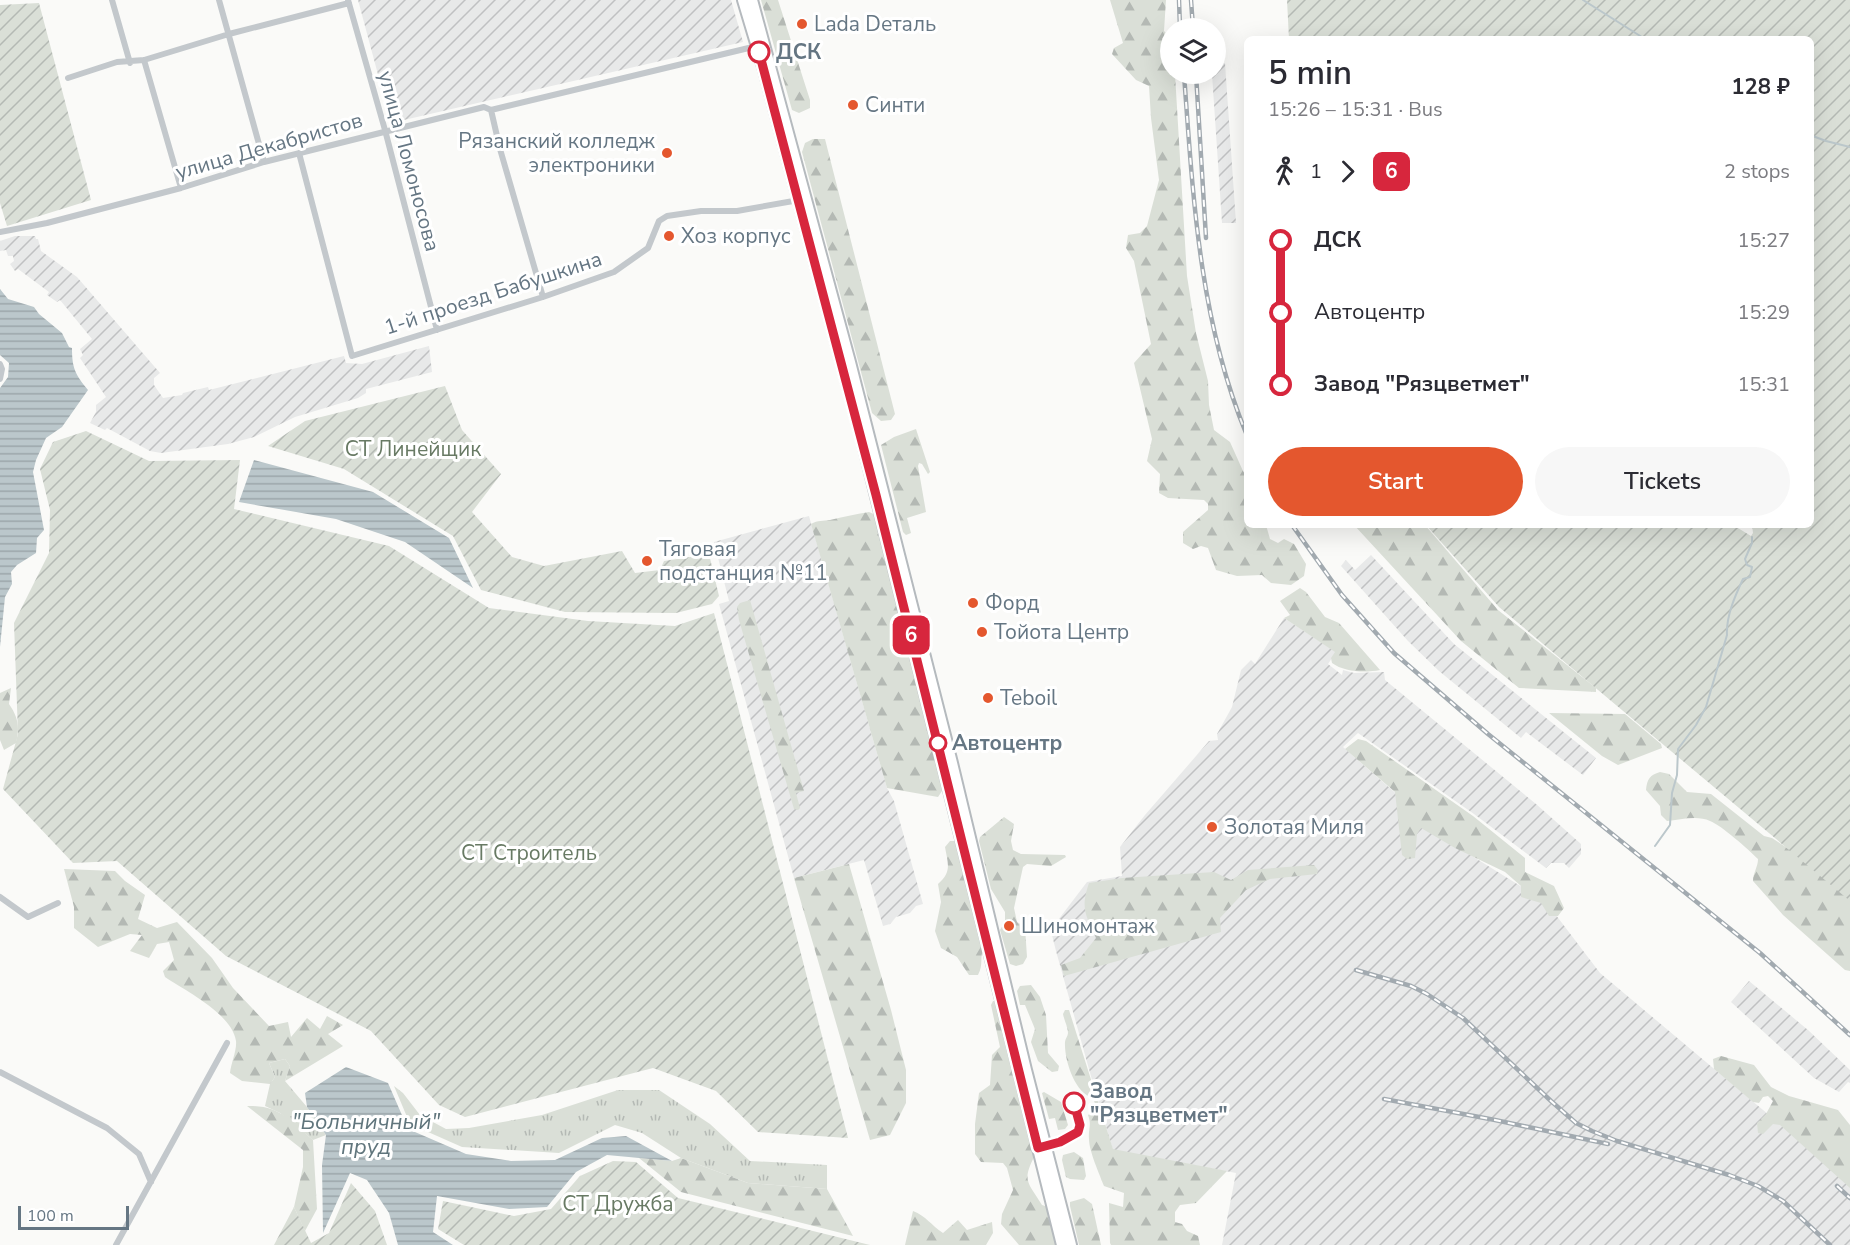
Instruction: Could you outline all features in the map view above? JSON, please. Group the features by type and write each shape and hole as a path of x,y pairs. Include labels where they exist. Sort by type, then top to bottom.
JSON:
{"main road":[{"path":"743,0 799,200 876,495 1062,1245"},
{"path":"752,0 856,382 1071,1245"}],"street":[{"path":"112,0 130,63"},
{"path":"219,0 264,162"},
{"path":"68,78 117,62 130,63 144,60 349,1"},
{"name":"улица Ломоносова","path":"349,1 437,330"},
{"name":"улица Декабристов","path":"0,232 47,223 181,188 264,162 385,130 484,107 491,110 757,46"},
{"path":"144,60 181,188"},
{"path":"491,110 543,297"},
{"name":"1-й проезд Бабушкина","path":"299,153 352,356 543,297 614,272 648,248 659,221 667,216 701,211 737,211 799,200"},
{"path":"0,364 2,369 0,379"},
{"path":"0,897 28,917 58,903"},
{"path":"116,1245 227,1043"},
{"path":"0,1072 108,1128 139,1154 151,1182"}],"shaded area":[{"path":"358,0 731,0 743,42 391,123"},
{"path":"1226,78 1236,223 1222,223 1213,84 1226,84"},
{"path":"15,236 35,236 41,251 77,277 160,373 154,378 154,385 163,398 208,387 209,390 344,356 346,363 362,364 429,346 432,372 366,389 366,393 358,398 295,417 254,437 228,444 161,453 150,451 107,428 105,430 90,423 96,412 96,405 106,397 80,358 83,355 80,349 92,339 60,300 57,302 47,295 49,292 18,269 15,271 10,264 14,261 13,256 8,256 6,250 0,251 0,241"},
{"path":"809,516 887,788 894,801 923,904 883,926 864,860 794,878 719,604 729,601 714,542"},
{"path":"1371,555 1454,644 1596,758 1583,775 1526,732 1521,738 1439,671 1408,641 1341,566 1346,560 1355,570"},
{"path":"1284,618 1336,652 1328,664 1342,675 1343,670 1354,673 1384,672 1385,680 1581,844 1581,854 1569,868 1564,863 1551,863 1546,868 1474,814 1358,733 1343,747 1456,846 1546,902 1600,973 1850,1183 1850,1245 1222,1245 1236,1173 1113,1150 1056,951 1052,935 1055,924 1087,882 1122,876 1120,847 1209,741 1218,740 1217,734 1232,707 1241,670 1251,660 1255,664"},
{"path":"1749,981 1808,1030 1850,1070 1850,1083 1848,1082 1839,1092 1814,1078 1731,1002"}],"green space":[{"path":"761,0 778,0 810,100 810,108 799,113 792,110"},
{"path":"1110,0 1166,0 1165,18 1160,18 1160,84 1176,84 1187,276 1196,333 1208,381 1209,405 1214,430 1230,442 1244,473 1244,528 1267,528 1270,539 1278,543 1284,539 1294,544 1306,564 1304,576 1291,585 1271,583 1262,575 1237,576 1216,570 1208,548 1201,546 1193,549 1183,543 1183,532 1208,510 1208,504 1204,500 1168,498 1159,493 1160,474 1147,461 1152,439 1134,363 1151,344 1134,261 1126,248 1128,235 1140,233 1147,226 1159,180 1149,86 1136,80 1112,54 1114,48 1123,43"},
{"path":"1287,0 1850,0 1850,901 1499,607 1429,528 1738,528 1751,536 1752,528 1814,528 1814,36 1289,36"},
{"path":"39,3 91,200 7,226 0,203 0,5"},
{"path":"813,139 825,139 895,414 891,420 881,421 872,413 802,152 805,143"},
{"name":"СТ Линейщик","path":"445,386 462,430 501,474 472,512 512,557 544,566 622,551 635,573 660,570 664,561 709,554 719,596 712,604 676,613 565,612 481,590 453,536 344,469 268,446 305,421"},
{"path":"916,429 930,472 928,474 919,463 926,512 907,518 911,533 906,535 903,532 881,445 894,437"},
{"name":"СТ Строитель","path":"86,431 149,461 240,460 234,509 389,546 489,608 588,621 675,626 714,613 848,1138 758,1132 716,1091 653,1068 465,1117 439,1105 371,1031 226,956 117,861 73,863 3,789 18,734 14,623 49,553 50,510 40,469 53,442"},
{"path":"869,512 876,515 944,788 938,797 887,788 811,524"},
{"path":"1357,528 1428,528 1498,610 1596,688 1596,692 1519,688 1461,641"},
{"path":"1300,588 1306,592 1325,617 1339,623 1380,670 1355,671 1337,666 1332,663 1331,658 1335,652 1284,618 1290,615 1280,601"},
{"path":"750,600 804,791 796,793 800,808 798,810 794,809 739,620 737,607 740,603"},
{"path":"11,688 9,704 16,718 18,732 16,743 4,750 0,740 0,693"},
{"path":"1549,713 1625,714 1661,744 1662,748 1618,765 1602,756"},
{"path":"1358,739 1366,741 1473,816 1525,858 1525,872 1554,886 1564,908 1558,916 1549,916 1541,903 1521,897 1521,886 1505,872 1455,848 1421,828 1417,834 1415,858 1407,859 1402,855 1395,792 1345,749"},
{"path":"1660,772 1669,774 1687,792 1711,794 1764,836 1772,838 1820,869 1850,894 1850,971 1845,970 1783,915 1753,881 1758,859 1735,838 1715,823 1705,819 1667,821 1661,815 1660,806 1646,790 1650,778"},
{"path":"1004,817 1014,824 1011,841 1013,850 1021,854 1065,855 1066,857 1051,866 1027,864 1023,867 1014,908 1017,922 1025,927 1027,957 1023,964 1016,966 1010,964 1000,930 1005,922 1005,912 991,889 979,841 980,837"},
{"path":"950,841 957,841 984,947 978,975 969,975 957,957 941,948 935,931 941,902 938,884 947,872 945,847"},
{"path":"849,864 906,1070 906,1103 890,1135 870,1140 794,878"},
{"path":"1314,865 1318,870 1317,874 1270,879 1246,890 1220,918 1221,932 1064,976 1061,965 1080,958 1096,938 1085,912 1089,883 1122,878 1214,872 1231,880 1248,870"},
{"path":"64,869 115,871 145,895 138,919 157,928 177,922 212,958 233,988 269,1026 288,1022 291,1037 307,1018 320,1029 327,1016 343,1025 328,1034 343,1046 285,1081 290,1066 285,1059 269,1063 275,1077 270,1084 242,1081 230,1073 236,1048 233,1031 207,1004 165,977 163,971 174,960 169,942 157,944 149,958 130,951 142,935 130,934 98,947 74,928 74,907"},
{"path":"1031,985 1040,997 1046,1015 1048,1053 1059,1066 1058,1071 1052,1072 1038,1061 1031,1042 1035,1029 1025,1005 1020,1005 1017,991 1020,986"},
{"path":"993,1001 997,1001 1035,1155 1028,1170 1028,1181 1042,1205 1048,1207 1058,1245 1019,1245 1001,1224 1002,1214 1013,1190 1007,1168 1003,1163 981,1162 975,1154 975,1124 979,1093 990,1085 992,1055 1000,1047 991,1005"},
{"path":"1065,1010 1069,1010 1113,1149 1227,1171 1196,1203 1180,1205 1175,1212 1175,1222 1182,1224 1187,1231 1198,1236 1200,1245 1111,1245 1109,1203 1123,1207 1124,1193 1104,1186 1092,1156 1089,1144 1088,1115 1097,1109 1093,1098 1081,1090 1076,1083 1066,1058 1065,1041 1068,1033 1063,1014"},
{"path":"1721,1056 1754,1065 1771,1087 1789,1096 1838,1110 1850,1125 1850,1188 1780,1125 1773,1124 1763,1134 1758,1133 1757,1123 1766,1114 1773,1101 1768,1096 1763,1097 1759,1103 1753,1102 1714,1069 1713,1059"},
{"path":"285,1059 290,1066 285,1081 326,1135 313,1140 280,1113 265,1106 270,1084 275,1077 269,1063"},
{"path":"394,1086 403,1093 420,1115 446,1129 469,1128 542,1115 618,1090 659,1090 710,1124 750,1161 827,1165 827,1189 748,1183 681,1158 642,1133 615,1125 559,1153 462,1147 410,1124"},
{"path":"1042,1093 1061,1102 1068,1125 1065,1129 1058,1130 1055,1118 1049,1119"},
{"path":"247,1106 258,1106 276,1111 313,1140 317,1209 305,1231 294,1207 303,1167 303,1150"},
{"path":"1074,1152 1083,1158 1086,1176 1084,1180 1066,1177 1063,1155"},
{"path":"639,1158 672,1161 681,1158 748,1183 827,1189 853,1236 681,1192"},
{"name":"СТ Дружба","path":"613,1161 636,1162 678,1198 870,1245 464,1245 438,1229 443,1201 514,1216 551,1209 580,1176"},
{"path":"351,1183 375,1211 387,1245 274,1245 294,1207 311,1243 329,1233"},
{"path":"1084,1198 1092,1204 1101,1245 1079,1245 1070,1202"},
{"path":"913,1211 943,1233 958,1220 967,1230 992,1222 993,1233 986,1245 905,1245"}],"water":[{"path":"0,289 8,299 34,307 62,333 69,347 72,348 75,370 88,390 62,427 46,438 36,460 33,472 44,530 37,538 36,553 17,565 11,572 12,584 5,597 0,647 0,388 8,377 9,363 0,355"},
{"path":"254,460 373,492 449,538 473,588 405,542 336,519 239,502"},
{"name":"\"Больничный\" пруд","path":"346,1067 388,1083 408,1129 466,1154 511,1161 555,1160 602,1138 626,1136 672,1161 607,1155 576,1172 547,1207 509,1209 437,1196 433,1232 453,1245 398,1245 389,1213 367,1180 350,1173 323,1233 322,1165 326,1135 307,1107 305,1093"}],"waterway":[{"path":"1583,0 1640,36"},
{"path":"1814,136 1850,147"},
{"path":"1655,846 1670,825 1678,749 1706,707 1727,635 1732,606 1743,579 1750,577 1752,567 1747,565 1745,559 1752,543 1752,537"}],"railway":[{"path":"1179,0 1180,18"},
{"path":"1191,0 1192,18"},
{"path":"1185,84 1195,211 1208,301 1230,390 1244,428"},
{"path":"1197,84 1206,238"},
{"path":"1294,528 1342,595 1394,653 1488,734 1760,953 1850,1035"},
{"path":"1356,970 1411,986 1463,1018 1576,1123 1617,1141 1758,1186 1783,1201 1830,1245"},
{"path":"1384,1099 1608,1144"},
{"path":"1837,1186 1850,1198"}],"bus line":[{"name":"6","path":"759,52 856,416 1038,1148 1060,1142 1078,1132 1080,1125 1074,1103"}],"place":[{"name":"Lada Dеталь","path":"802,24"},
{"name":"ДСК","path":"759,52"},
{"name":"Синти","path":"853,105"},
{"name":"Рязанский колледж электроники","path":"667,153"},
{"name":"Хоз корпус","path":"669,236"},
{"name":"Тяговая подстанция №11","path":"647,561"},
{"name":"Форд","path":"973,603"},
{"name":"Тойота Центр","path":"982,632"},
{"name":"Teboil","path":"988,698"},
{"name":"Автоцентр","path":"938,743"},
{"name":"Золотая Миля","path":"1212,827"},
{"name":"Шиномонтаж","path":"1009,926"},
{"name":"Завод \"Рязцветмет\"","path":"1074,1103"}]}
